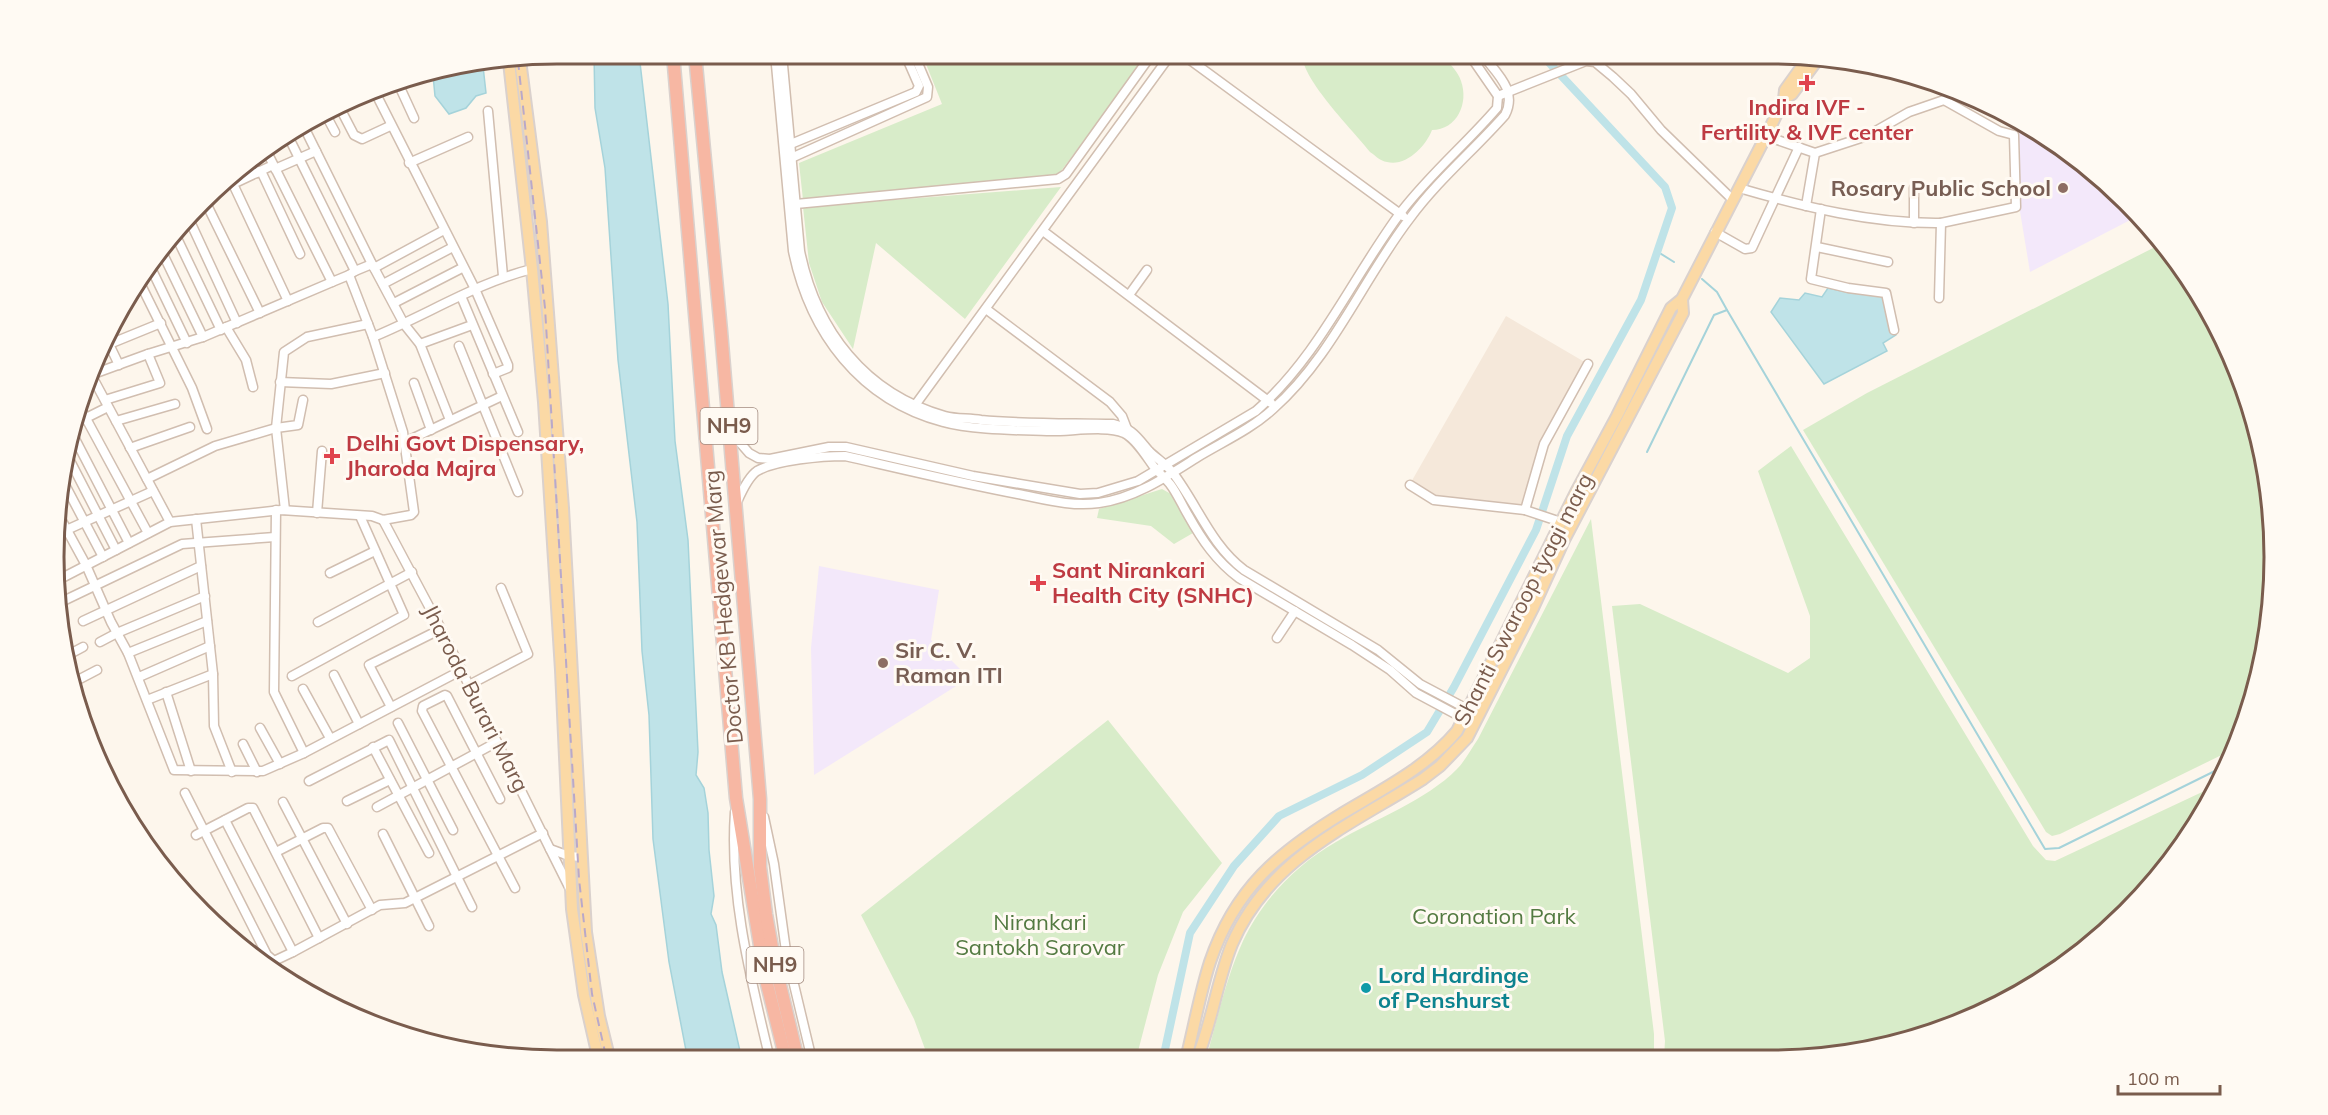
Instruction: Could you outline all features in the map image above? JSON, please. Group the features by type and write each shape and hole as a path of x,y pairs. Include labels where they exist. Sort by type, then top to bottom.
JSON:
{"highway":[{"name":"Doctor KB Hedgewar Marg","path":"674,64 736,798 755,868"},
{"name":"Doctor KB Hedgewar Marg","path":"695,64 760,799"},
{"name":"NH9","path":"760,799 755,868 796,1050"},
{"path":"755,868 765,976 784,1050"}],"main road":[{"path":"520,66 541,222 562,484 586,932 599,1016 607,1050"},
{"name":"Shanti Swaroop tyagi marg","path":"1559,537 1558,521 1617,416 1671,308 1682,299 1766,136 1784,99 1785,90 1802,66"},
{"path":"510,67 544,402 561,670 571,891 584,995 596,1050"},
{"name":"Shanti Swaroop tyagi marg","path":"1784,99 1792,94 1812,67"},
{"name":"Shanti Swaroop tyagi marg","path":"1200,1050 1232,945 1250,908 1271,882 1309,848 1423,779 1467,738 1471,717 1559,537 1587,497 1683,313 1682,299"},
{"path":"1576,492 1587,497"},
{"name":"Shanti Swaroop tyagi marg","path":"1188,1050 1213,955 1227,920 1251,885 1286,852 1321,827 1406,775 1445,745 1471,717"}],"street":[{"path":"776,64 787,145"},
{"path":"783,64 795,263 816,320 840,355 866,383 888,400 913,408 946,416 1013,423 1113,424 1136,435 1151,453 1173,473 1215,549"},
{"path":"787,145 919,90 909,64"},
{"path":"788,160 927,97 928,87 918,64"},
{"path":"796,204 1058,179 1066,174 1145,64"},
{"path":"913,408 1164,64"},
{"path":"1196,64 1408,220"},
{"path":"729,430 750,453 763,458 770,459 829,447 846,447 940,469 1062,492 1098,493 1120,488 1157,471 1238,423 1268,400 1297,368 1421,186 1497,108 1498,96 1477,64"},
{"path":"735,505 751,476 765,468 829,456 845,456 938,478 1061,502 1099,503 1124,497 1164,479 1243,432 1276,407 1312,365 1408,220 1429,193 1510,106 1510,92 1489,64"},
{"path":"1498,96 1578,64"},
{"path":"1597,64 1631,94 1661,130 1732,199"},
{"path":"401,90 414,118"},
{"path":"378,99 475,289 508,367 493,374"},
{"path":"1739,188 1774,199 1821,209 1914,223 1941,223 2014,207 2017,203 2014,135 1999,131 1948,100 1938,100 1898,117 1876,132 1815,153 1766,136"},
{"path":"488,111 503,276"},
{"path":"343,113 354,135 362,139 390,126"},
{"path":"329,121 335,132"},
{"path":"307,133 404,324 420,344 450,420"},
{"path":"409,163 468,137"},
{"path":"65,576 170,522 280,510 372,516 383,520 411,515 414,512 405,442 352,273 292,143"},
{"path":"1715,232 1745,249 1750,249 1799,147"},
{"path":"244,177 316,151"},
{"path":"1806,206 1815,153"},
{"path":"270,158 332,282"},
{"path":"788,160 805,272 822,316 834,336 871,378 913,408"},
{"path":"256,167 300,254"},
{"path":"233,186 288,301"},
{"path":"1914,188 1914,223"},
{"path":"209,209 260,313"},
{"path":"1821,209 1811,279 1848,288 1886,292 1894,330"},
{"path":"1939,298 1941,223"},
{"path":"192,227 237,323"},
{"path":"101,371 223,329 373,266 444,230"},
{"path":"1043,231 1276,407"},
{"path":"179,242 223,329 246,360 253,387"},
{"path":"383,284 453,247"},
{"path":"1817,247 1888,262"},
{"path":"165,258 203,337"},
{"path":"394,303 462,267"},
{"path":"373,337 503,276 532,269"},
{"path":"1129,295 1147,270"},
{"path":"154,275 187,343"},
{"path":"143,293 173,347 192,388 207,429"},
{"path":"460,296 518,432"},
{"path":"986,309 1110,402 1122,416 1127,431 1157,471 1170,484 1215,549 1300,610 1355,641 1378,650 1404,677 1471,717"},
{"path":"1330,322 1338,328"},
{"path":"114,342 161,323"},
{"path":"304,753 274,692 275,537 280,510 276,428 284,352 307,337 368,324"},
{"path":"420,344 472,325"},
{"path":"459,346 518,492"},
{"path":"111,349 118,365"},
{"path":"86,415 106,404 160,383 148,354"},
{"path":"1526,510 1544,444 1587,363"},
{"path":"280,382 331,384 385,373"},
{"path":"414,383 431,430"},
{"path":"96,385 170,522"},
{"path":"405,442 502,396"},
{"path":"147,479 216,446 276,428 299,424 303,400"},
{"path":"116,421 176,404"},
{"path":"84,421 148,533"},
{"path":"130,448 190,427"},
{"path":"78,444 129,543"},
{"path":"317,513 322,451"},
{"path":"763,458 765,468"},
{"path":"73,467 116,550"},
{"path":"938,478 940,469"},
{"path":"1006,492 1008,482"},
{"path":"1410,485 1434,500 1526,510 1558,521"},
{"path":"66,527 153,490"},
{"path":"69,493 103,556"},
{"path":"292,676 404,616 360,516"},
{"path":"196,519 213,674 214,726 232,772"},
{"name":"Jharoda Burari Marg","path":"383,520 462,670 571,891"},
{"path":"66,532 96,585 105,609 139,677 173,769 257,772 304,753 462,670"},
{"path":"67,599 175,547 199,542 275,537"},
{"path":"330,573 375,551"},
{"path":"82,621 201,566"},
{"path":"318,622 412,572"},
{"path":"469,685 528,654 501,588"},
{"path":"100,642 205,596"},
{"path":"1277,638 1300,610"},
{"path":"128,653 207,621"},
{"path":"391,707 369,665 441,629"},
{"path":"139,677 210,646"},
{"path":"74,652 83,647"},
{"path":"80,679 98,670"},
{"path":"147,700 213,674"},
{"path":"334,675 358,724"},
{"path":"303,689 330,738"},
{"path":"166,692 191,771"},
{"path":"500,799 447,696 423,706 422,711 515,888"},
{"path":"398,723 453,830"},
{"path":"260,728 280,764"},
{"path":"309,781 386,740 390,741 472,907"},
{"path":"377,807 497,742"},
{"path":"243,744 257,772"},
{"path":"373,747 429,853"},
{"path":"347,801 390,780"},
{"path":"185,793 200,833 269,957"},
{"path":"736,798 733,840 746,959 768,1050"},
{"path":"760,799 774,864 786,951 810,1050"},
{"path":"283,802 346,924"},
{"path":"200,833 248,808 253,808 319,938"},
{"path":"225,820 293,952"},
{"path":"276,852 323,828 329,830 372,910"},
{"path":"275,961 384,904 405,903 543,833"},
{"path":"383,834 429,926"},
{"path":"550,849 569,856 581,857"}],"shaded area":[{"name":"Rosary Public School","path":"2012,130 2071,166 2130,220 2030,272 2014,175"},
{"path":"1506,316 1588,364 1542,442 1525,505 1433,498 1410,484"},
{"name":"Sir C. V. Raman ITI","path":"819,566 939,590 931,640 969,678 814,775 811,648"}],"green space":[{"path":"926,64 1141,64 1058,175 803,200 799,163 942,104"},
{"path":"1449,64 1460,77 1463,89 1462,106 1459,114 1448,125 1432,130 1414,154 1394,163 1385,161 1370,152 1319,91 1304,65"},
{"path":"1061,187 965,319 876,243 853,349 822,302 809,263 803,207"},
{"path":"2154,248 2197,311 2226,369 2247,430 2259,493 2264,558 2259,622 2247,685 2222,755 2060,834 2052,836 2046,832 1803,430 1867,393"},
{"path":"1791,446 2033,846 2046,860 2055,861 2204,791 2162,858 2119,906 2071,949 1989,1000 1898,1034 1835,1046 1770,1050 1664,1050 1612,606 1640,604 1788,673 1810,658 1810,616 1758,471"},
{"path":"1162,489 1171,494 1193,533 1174,544 1151,526 1097,518 1099,509"},
{"name":"Coronation Park","path":"1591,519 1654,1034 1654,1050 1208,1050 1222,999 1243,941 1270,897 1294,872 1322,851 1415,800 1445,780 1460,766 1478,739"},
{"name":"Nirankari Santokh Sarovar","path":"1108,720 1222,863 1183,912 1158,975 1138,1050 925,1050 914,1019 861,915"}],"water":[{"path":"594,64 640,64 668,304 675,441 688,540 698,752 696,775 704,788 708,813 714,896 711,914 716,925 722,972 740,1050 686,1050 669,962 653,839 649,715 642,651 637,522 618,360 605,168 595,108"},
{"path":"483,70 486,93 476,96 466,108 449,114 435,96 433,80"},
{"path":"1828,288 1851,293 1889,293 1896,335 1883,343 1887,351 1824,384 1771,312 1780,298 1799,300 1805,293 1822,297"}],"waterway":[{"path":"1165,1050 1190,933 1234,866 1279,816 1362,775 1427,732 1454,687 1536,530 1567,436 1641,300 1672,208 1665,187 1550,64"},
{"path":"1658,252 1674,262"},
{"path":"1702,279 1717,292 2045,849 2059,848 2215,771"},
{"path":"1647,452 1714,315 1727,310"}],"railway":[{"path":"519,67 545,308 579,879 592,994 605,1050"}],"place":[{"name":"Indira IVF - Fertility & IVF center","path":"1807,83"},
{"name":"Rosary Public School","path":"2063,188"},
{"name":"Delhi Govt Dispensary, Jharoda Majra","path":"332,456"},
{"name":"Sant Nirankari Health City (SNHC)","path":"1038,583"},
{"name":"Sir C. V. Raman ITI","path":"883,663"},
{"name":"Lord Hardinge of Penshurst","path":"1366,988"}]}
